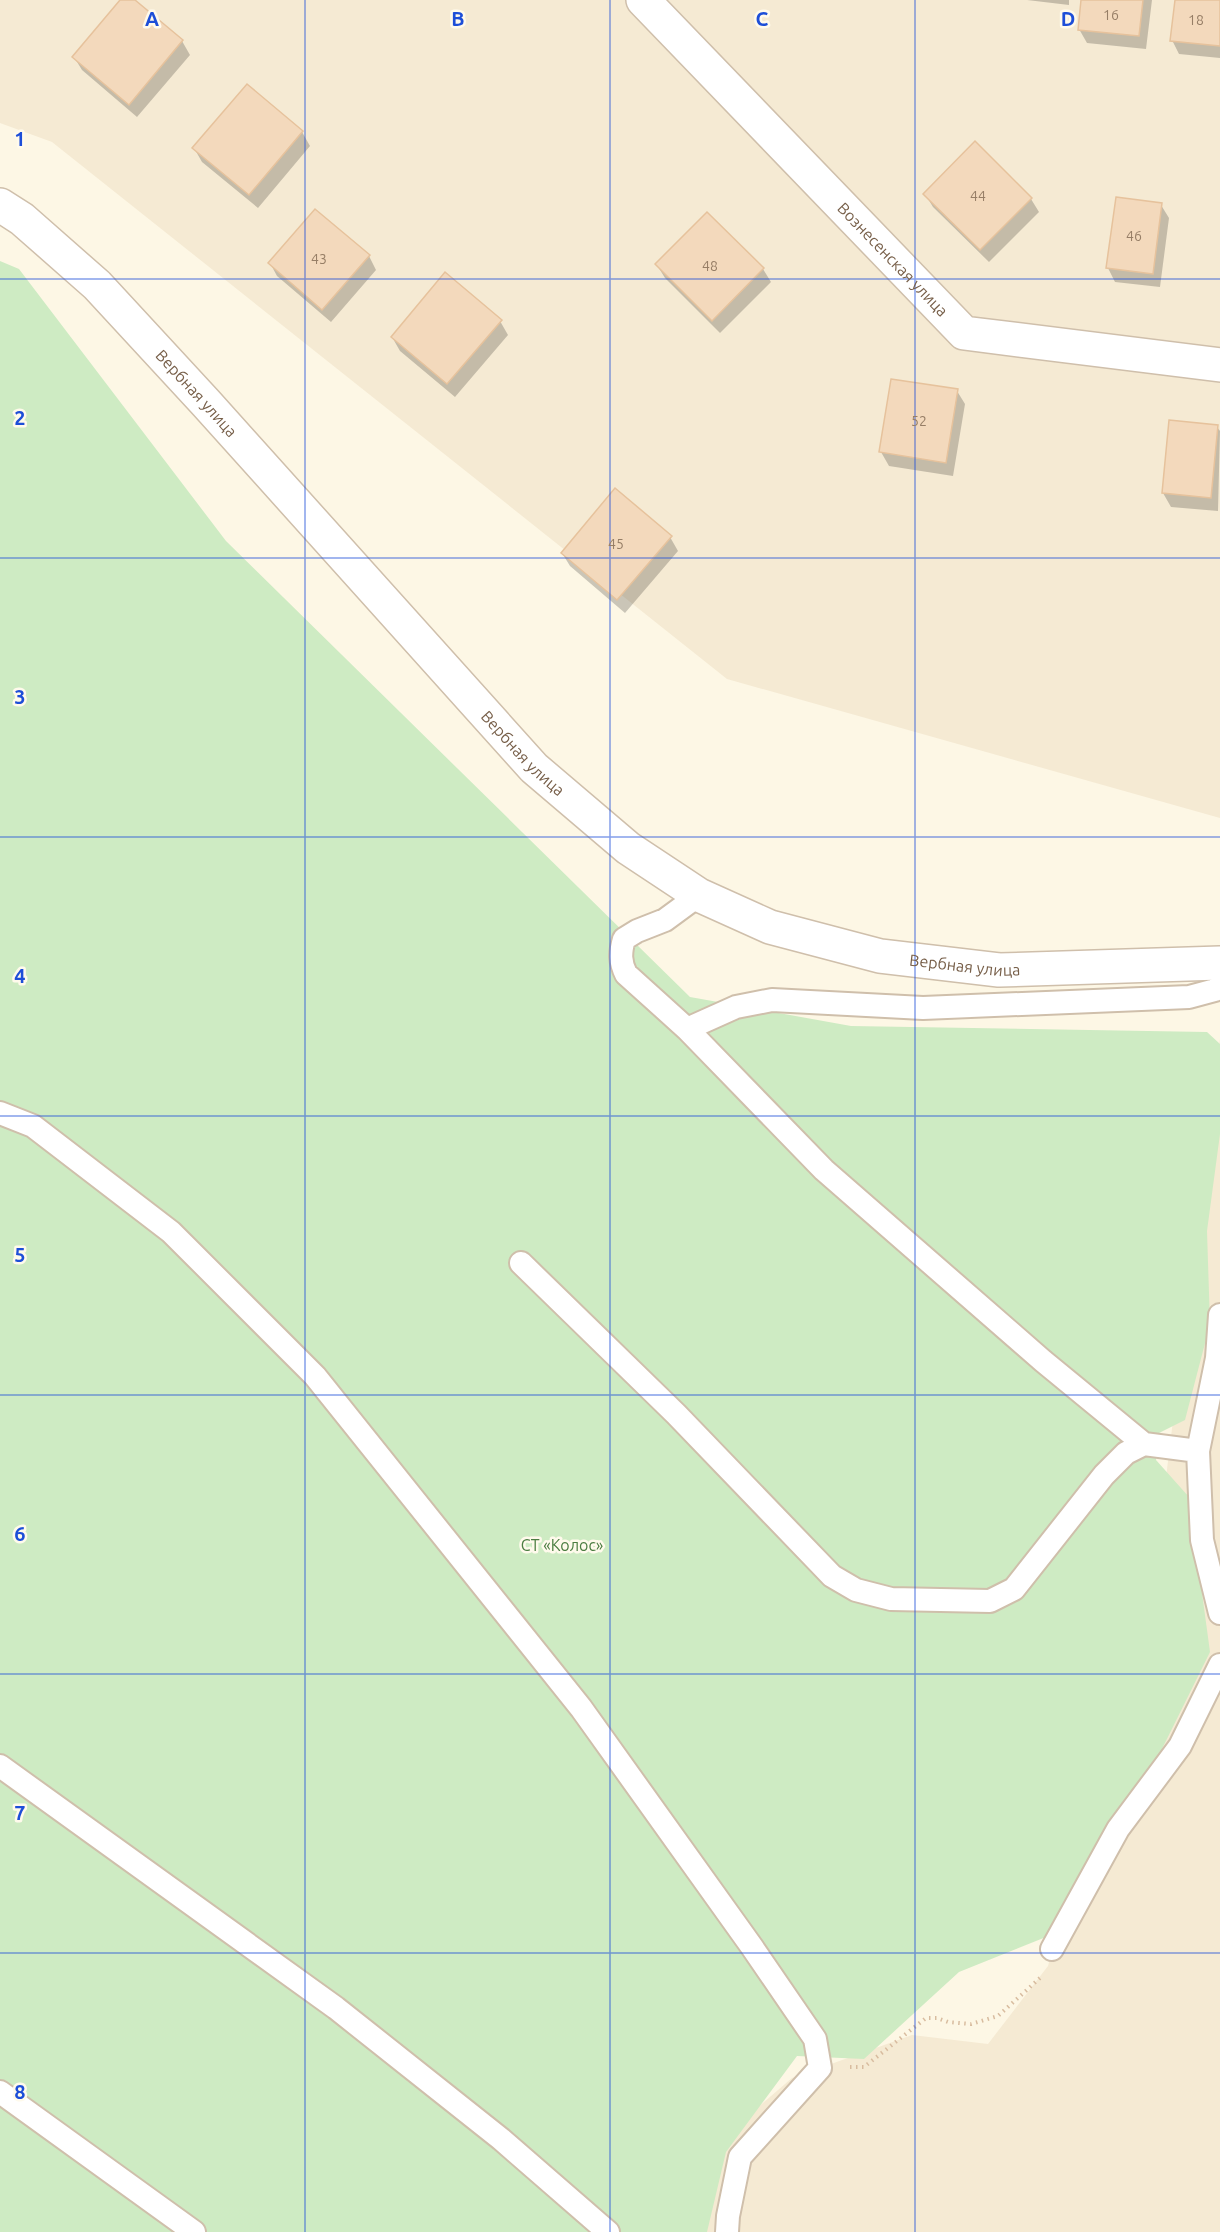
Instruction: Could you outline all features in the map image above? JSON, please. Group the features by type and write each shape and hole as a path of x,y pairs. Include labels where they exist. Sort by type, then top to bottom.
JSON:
{"street":[{"name":"Вознесенская улица","path":"657,4 964,333 1220,365"},
{"name":"Вербная улица","path":"0,205 22,219 97,285 534,768 628,848 699,895 770,927 880,956 999,970 1220,963"}],"lane":[{"path":"699,895 665,920 624,939 620,950 621,964 626,974 687,1029 824,1170 1043,1361 1144,1444 1198,1451"},
{"path":"687,1029 736,1007 772,1000 923,1008 1189,997 1220,987"},
{"path":"0,1113 33,1126 171,1232 315,1376 581,1708 815,2039 819,2068 740,2157 727,2232"},
{"path":"521,1263 676,1414 832,1576 856,1590 891,1599 990,1601 1014,1589 1104,1475 1126,1453 1144,1444"},
{"path":"1220,1315 1217,1358 1198,1451 1202,1540 1220,1613"},
{"path":"1053,1949 1118,1829 1180,1746 1220,1665"},
{"path":"0,1766 336,2008 501,2139 608,2232"},
{"path":"0,2092 194,2232"}],"path":[{"path":"819,2068 864,2067 926,2018 971,2024 998,2016 1038,1981 1053,1949"}],"shaded area":[{"path":"0,0 1220,0 1220,818 727,679 52,142 0,123"},
{"path":"1220,1039 1220,2232 694,2232 715,2144 792,2078 912,2035 988,2044 1048,1966 1089,1822 1161,1518"}],"green space":[{"name":"СТ «Колос»","path":"0,261 19,269 226,541 690,997 851,1026 1207,1032 1220,1044 1220,1134 1207,1231 1210,1324 1185,1420 1159,1433 1156,1460 1189,1497 1210,1652 1154,1765 1046,1937 959,1972 864,2059 797,2056 726,2152 707,2232 0,2232"}],"building":[{"path":"120,0 135,0 183,40 129,105 72,57"},
{"path":"1081,0 1143,0 1139,36 1078,30"},
{"path":"1175,0 1220,0 1220,46 1170,41"},
{"path":"247,84 303,131 249,195 192,148"},
{"path":"975,141 1032,198 980,250 923,194"},
{"path":"1116,197 1162,203 1153,274 1106,268"},
{"path":"315,209 370,255 322,310 268,263"},
{"path":"707,212 764,268 712,321 655,264"},
{"path":"445,272 502,320 447,384 391,337"},
{"path":"891,379 958,389 946,463 879,452"},
{"path":"1169,420 1218,425 1211,498 1162,493"},
{"path":"615,488 672,536 617,600 561,553"}]}
